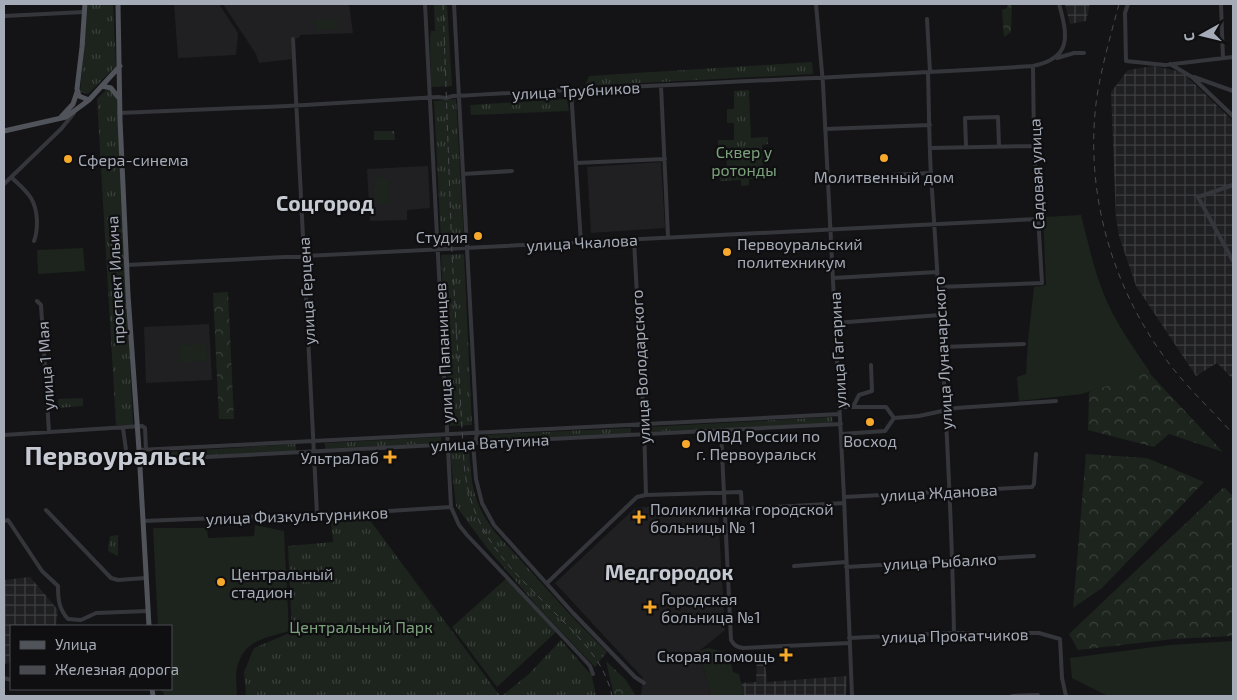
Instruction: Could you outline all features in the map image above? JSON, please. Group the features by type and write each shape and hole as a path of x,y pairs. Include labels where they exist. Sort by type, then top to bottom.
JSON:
{"main road":[{"path":"58,120 70,109 75,100 85,4"},
{"name":"проспект Ильича","path":"118,4 119,98 127,265 149,625"},
{"path":"4,131 58,120 75,111 89,100 120,66"},
{"path":"102,86 111,88 119,98"},
{"path":"77,89 79,96 89,100"}],"street":[{"name":"улица Папанинцев","path":"425,4 451,507 467,536 590,666 593,674"},
{"name":"улица Папанинцев","path":"454,4 477,433 474,443 476,478 484,508 494,525 573,613 635,677 644,683"},
{"name":"улица Гагарина","path":"816,4 836,323 852,696"},
{"path":"1054,59 1062,50 1065,40 1059,4"},
{"path":"1128,4 1125,12 1126,61 1147,64 1170,64 1233,57"},
{"path":"1221,4 1223,58"},
{"path":"4,16 84,12"},
{"name":"улица Луначарского","path":"927,19 931,173 939,287 953,560 954,633"},
{"name":"улица Герцена","path":"293,38 317,514"},
{"name":"улица Трубников","path":"120,113 296,106 429,97 446,98 1033,66 1074,53 1084,53"},
{"path":"1170,64 1192,77 1233,91"},
{"name":"Садовая улица","path":"939,287 1042,283 1034,146 1033,66"},
{"path":"1192,77 1233,116"},
{"path":"661,86 668,236"},
{"path":"571,90 581,243"},
{"path":"4,184 61,129 75,111"},
{"path":"966,146 965,118 998,117 999,146"},
{"path":"825,129 930,125"},
{"path":"930,148 1034,146"},
{"path":"576,163 665,159"},
{"path":"463,174 512,171"},
{"path":"827,178 931,173"},
{"path":"11,177 32,199 38,234 34,241"},
{"path":"1233,185 1198,197 1233,261"},
{"name":"улица Чкалова","path":"127,265 438,248 581,243 668,236 935,225 1038,218"},
{"name":"улица Володарского","path":"634,240 646,495"},
{"path":"833,278 937,272"},
{"name":"улица 1 Мая","path":"37,302 41,305 50,432"},
{"path":"836,323 940,315"},
{"path":"942,347 1024,344"},
{"path":"852,407 859,395 872,391 871,365"},
{"path":"894,418 919,416 945,410 1056,401"},
{"path":"840,407 886,407 894,418"},
{"name":"улица Ватутина","path":"139,450 840,414"},
{"path":"841,434 885,431 894,418"},
{"name":"улица Ватутина","path":"140,460 841,424"},
{"path":"4,435 144,426 146,450 140,460 132,460 127,457 122,428"},
{"path":"721,431 731,640 738,648 850,643"},
{"name":"улица Жданова","path":"844,497 1033,486 1036,454"},
{"path":"547,583 637,497 646,495 741,492 742,509 844,503"},
{"name":"улица Физкультурников","path":"143,521 451,507"},
{"path":"46,510 111,578 118,580 146,578"},
{"path":"4,521 8,520 42,571 58,586 58,601 61,611 68,619 81,620 96,613 148,611"},
{"name":"улица Рыбалко","path":"794,566 1034,556"},
{"path":"67,625 68,619"},
{"name":"улица Прокатчиков","path":"849,638 954,633 1039,633 1060,639 1062,678 1066,696"},
{"path":"1012,696 1038,695"}],"shaded area":[{"path":"174,4 219,4 238,33 236,55 178,58"},
{"path":"223,4 349,4 353,33 300,35 299,38 291,39 292,59 259,63 256,54"},
{"path":"1065,4 1090,4 1086,21 1070,24"},
{"path":"1154,66 1182,72 1233,121 1233,379 1217,363 1196,376 1136,286 1119,236 1116,218 1111,92 1128,70"},
{"path":"661,162 665,228 591,233 587,167"},
{"path":"428,166 430,208 407,210 407,220 370,221 367,169"},
{"path":"209,324 212,380 146,383 144,327"},
{"name":"Городская больница №1","path":"656,506 657,512 718,511 725,630 699,651 711,696 641,696 643,678 555,583 635,508"},
{"path":"30,577 58,610 56,625 10,625 10,663 4,664 4,580"},
{"path":"764,652 767,682 847,676 846,696 744,696 741,683 756,682 757,654"}],"green space":[{"path":"88,4 113,4 116,66 88,94 80,92"},
{"path":"434,4 447,4 452,86 431,87 430,39 431,31 435,31"},
{"path":"1007,4 1012,4 1011,32 1004,37 1002,10 1007,8"},
{"path":"337,19 338,29 316,30 315,20"},
{"path":"812,62 813,74 585,86 589,76"},
{"path":"106,90 111,90 117,99 133,425 116,425 97,99"},
{"name":"Сквер у ротонды","path":"749,90 751,138 768,137 768,144 762,145 763,168 769,168 769,178 749,179 749,185 741,186 741,180 720,181 719,171 727,170 726,150 718,150 718,140 734,140 734,123 727,123 727,109 734,109 734,91"},
{"path":"456,99 464,240 441,241 434,101"},
{"path":"567,99 569,111 471,115 470,105"},
{"path":"374,131 394,131 395,140 374,140"},
{"path":"381,176 389,181 390,200 388,203 381,205 375,200 375,179"},
{"path":"1081,215 1096,273 1107,303 1124,334 1150,372 1082,394 1019,401 1017,377 1026,374 1034,287 1046,285 1043,217"},
{"path":"83,248 85,271 38,274 37,250"},
{"path":"464,254 472,425 450,426 441,255"},
{"path":"228,292 234,419 219,419 213,293"},
{"path":"206,344 207,361 179,363 178,345"},
{"path":"1140,363 1223,452 1169,434 1154,447 1088,430 1089,393 1113,367"},
{"path":"83,398 83,406 58,408 58,399"},
{"path":"832,417 833,423 647,432 647,427"},
{"path":"631,428 631,434 485,441 484,435"},
{"path":"441,437 441,443 325,449 325,443"},
{"path":"296,444 296,451 151,458 151,453"},
{"path":"469,451 475,493 487,521 576,621 607,652 595,667 538,607 487,548 456,506 450,453"},
{"path":"1086,454 1147,458 1204,482 1102,588 1073,608"},
{"path":"1224,487 1233,496 1233,636 1173,639 1078,650 1069,634"},
{"name":"Центральный Парк","path":"369,519 500,696 246,696 244,672 254,648 292,632 288,546 333,542 331,521"},
{"name":"Центральный стадион","path":"255,525 284,531 289,631 264,638 244,651 236,671 237,696 165,696 162,690 172,690 172,625 158,625 153,528 207,528 208,538 254,536"},
{"path":"118,535 118,556 108,551 110,536"},
{"path":"507,578 556,632 497,687 452,627"},
{"path":"561,640 592,676 596,696 502,696 529,674"},
{"path":"1233,641 1233,696 1108,696 1072,678 1070,658 1169,645"},
{"path":"708,648 729,653 733,672 739,674 744,696 711,696 699,651"},
{"path":"606,661 625,679 636,696 614,696"}],"railway":[{"path":"443,4 452,254 464,463 468,490 486,535 499,554 589,650 601,667 612,696"},
{"path":"1119,4 1099,84 1094,131 1094,165 1098,200 1106,233 1116,266 1129,298 1146,329 1181,378 1233,434"}],"place":[{"name":"Молитвенный дом","path":"884,158"},
{"name":"Сфера-синема","path":"68,159"},
{"name":"Студия","path":"478,236"},
{"name":"Первоуральский политехникум","path":"727,252"},
{"name":"Восход","path":"870,422"},
{"name":"ОМВД России по г. Первоуральск","path":"686,444"},
{"name":"УльтраЛаб","path":"390,457"},
{"name":"Поликлиника городской больницы № 1","path":"639,517"},
{"name":"Центральный стадион","path":"221,582"},
{"name":"Городская больница №1","path":"650,607"},
{"name":"Скорая помощь","path":"786,655"}],"district":[{"name":"Соцгород","path":"325,202"},
{"name":"Первоуральск","path":"115,454"},
{"name":"Медгородок","path":"669,571"}]}
